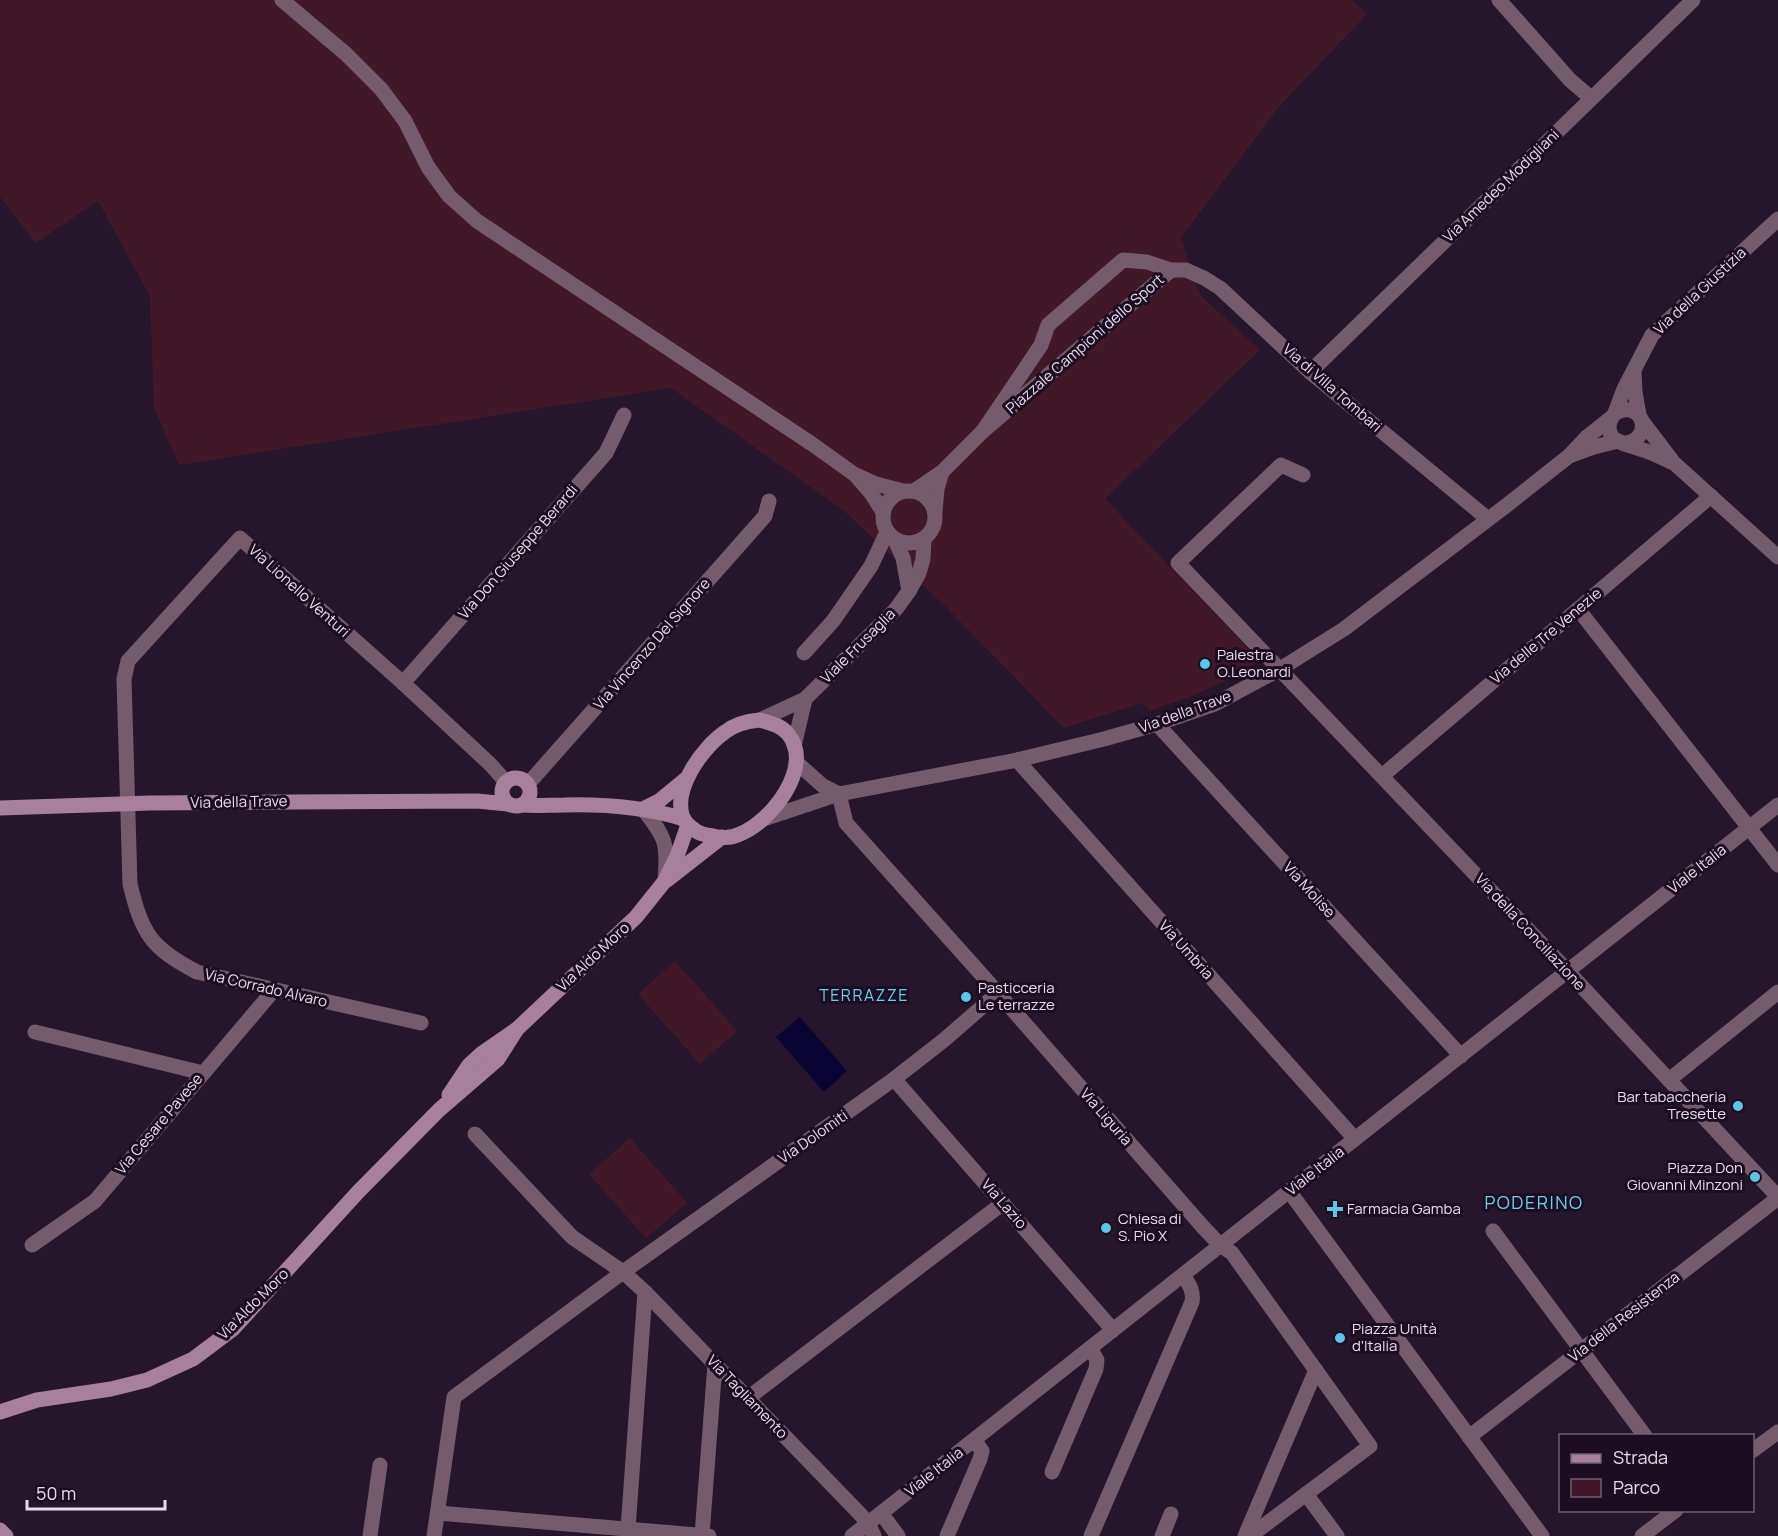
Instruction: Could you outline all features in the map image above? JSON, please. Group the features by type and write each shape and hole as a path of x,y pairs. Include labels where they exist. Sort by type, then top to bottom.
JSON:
{"main road":[{"path":"643,809 659,801 687,778 703,754 726,731 746,722 760,720 775,724 788,734 795,754"},
{"name":"Via della Trave","path":"0,808 127,804 477,801 538,806 643,809 686,822 701,834 722,837 738,835 764,819 781,799 790,781 795,754"},
{"name":"Via della Trave","path":"477,801 493,794 504,784 517,778 564,805"},
{"path":"686,822 681,809 687,778"},
{"path":"504,784 502,793 504,799 515,804 530,795 529,786"},
{"name":"Via Aldo Moro","path":"0,1421 7,1410 37,1400 111,1389 147,1380 193,1359 233,1329 358,1192 439,1110 469,1065 517,1029 636,917 664,882 677,856 686,822"},
{"name":"Via Aldo Moro","path":"664,882 722,837"},
{"path":"0,1530 6,1536"}],"street":[{"path":"282,0 346,54 381,89 405,121 428,167 449,196 477,221 854,474 876,484 923,494 931,502 935,511"},
{"path":"1499,0 1570,80 1591,98"},
{"name":"Via Amedeo Modigliani","path":"1310,372 1693,0"},
{"name":"Via della Giustizia","path":"1613,416 1624,389 1652,335 1778,219"},
{"name":"Piazzale Campioni dello Sport","path":"982,431 1041,345 1048,325 1123,260 1147,262 1171,270"},
{"name":"Via di Villa Tombari","path":"1171,270 1186,270 1220,288 1310,372 1488,519"},
{"name":"Piazzale Campioni dello Sport","path":"982,431 1171,270"},
{"path":"1621,442 1631,443 1641,434 1643,428 1635,392 1634,371"},
{"path":"1674,463 1613,437 1610,431 1613,416 1627,409 1640,418 1674,463 1778,557"},
{"name":"Via Don Giuseppe Berardi","path":"402,683 606,453 624,415"},
{"name":"Via della Trave","path":"764,819 839,794 1017,760 1104,739 1215,704 1280,669 1344,629 1569,456 1587,437 1613,416"},
{"path":"909,591 903,558 883,523 886,503 894,495 908,491 942,472 982,431"},
{"name":"Via della Trave","path":"1569,456 1594,447 1621,442"},
{"name":"Via della Conciliazione","path":"1303,475 1281,465 1178,563 1568,971 1778,1198"},
{"name":"Viale Frusaglia","path":"760,720 805,699 896,609 919,573 923,560 924,539 932,531 935,522 942,472"},
{"path":"854,474 871,493 883,512"},
{"name":"Via delle Tre Venezie","path":"1382,776 1711,496"},
{"name":"Via Vincenzo Del Signore","path":"529,786 765,516 769,501"},
{"path":"891,536 904,543 915,543 924,539"},
{"path":"804,652 833,621 891,536"},
{"name":"Via Lionello Venturi","path":"127,804 124,679 128,661 240,538 491,765 504,784"},
{"path":"1578,609 1778,865"},
{"path":"805,699 795,754 823,786 839,794"},
{"name":"Via Molise","path":"1157,724 1461,1056"},
{"name":"Via Umbria","path":"1017,760 1354,1139"},
{"name":"Via Liguria","path":"839,794 846,823 1220,1245 1232,1253 1370,1446 1306,1494"},
{"name":"Via Corrado Alvaro","path":"127,804 129,884 136,910 148,934 173,959 197,972 421,1023"},
{"name":"Viale Italia","path":"852,1536 871,1530 881,1513 1778,805"},
{"path":"643,809 664,838 667,852 664,882"},
{"name":"Via Cesare Pavese","path":"32,1245 95,1201 274,990"},
{"path":"1669,1080 1778,992"},
{"name":"Via Dolomiti","path":"623,1272 894,1079 944,1040 998,993"},
{"path":"35,1032 203,1073"},
{"name":"Via Lazio","path":"894,1079 1113,1330"},
{"name":"Via Tagliamento","path":"476,1134 572,1237 623,1272 645,1292 871,1530"},
{"path":"1289,1191 1542,1536"},
{"name":"Via della Resistenza","path":"1469,1437 1778,1198"},
{"path":"748,1398 1003,1203"},
{"path":"1493,1231 1644,1434"},
{"path":"435,1536 454,1397 623,1272"},
{"path":"1091,1536 1192,1302 1191,1286 1183,1275"},
{"path":"628,1529 645,1292"},
{"path":"1052,1472 1096,1369 1097,1360 1090,1348"},
{"path":"702,1535 715,1364"},
{"path":"1245,1536 1316,1370"},
{"path":"1754,1450 1778,1432"},
{"path":"947,1536 980,1460 982,1451 974,1440"},
{"path":"370,1536 380,1465"},
{"path":"1250,1536 1306,1494 1337,1536"},
{"path":"1642,1536 1673,1512"},
{"path":"438,1513 628,1529 651,1533 709,1536"},
{"path":"881,1513 898,1536"},
{"path":"1162,1536 1171,1514"},
{"path":"522,1536 523,1520"}],"green space":[{"path":"0,0 1352,0 1367,14 1277,109 1181,238 1200,295 1260,350 1105,499 1257,658 1251,669 1192,696 1150,711 1142,703 1064,728 943,604 843,510 671,388 179,465 154,408 150,296 98,201 36,243 0,197"},
{"path":"675,961 737,1031 700,1064 638,994"},
{"path":"630,1138 687,1203 646,1238 589,1174"}],"shaded area":[{"path":"800,1017 847,1071 824,1092 776,1037"}],"place":[{"name":"Palestra O.Leonardi","path":"1205,664"},
{"name":"Pasticceria Le terrazze","path":"966,997"},
{"name":"Bar tabaccheria Tresette","path":"1738,1106"},
{"name":"Piazza Don Giovanni Minzoni","path":"1755,1177"},
{"name":"Farmacia Gamba","path":"1335,1209"},
{"name":"Chiesa di S. Pio X","path":"1106,1228"},
{"name":"Piazza Unità d'Italia","path":"1340,1338"}],"district":[{"name":"TERRAZZE","path":"864,995"},
{"name":"PODERINO","path":"1534,1203"}]}
